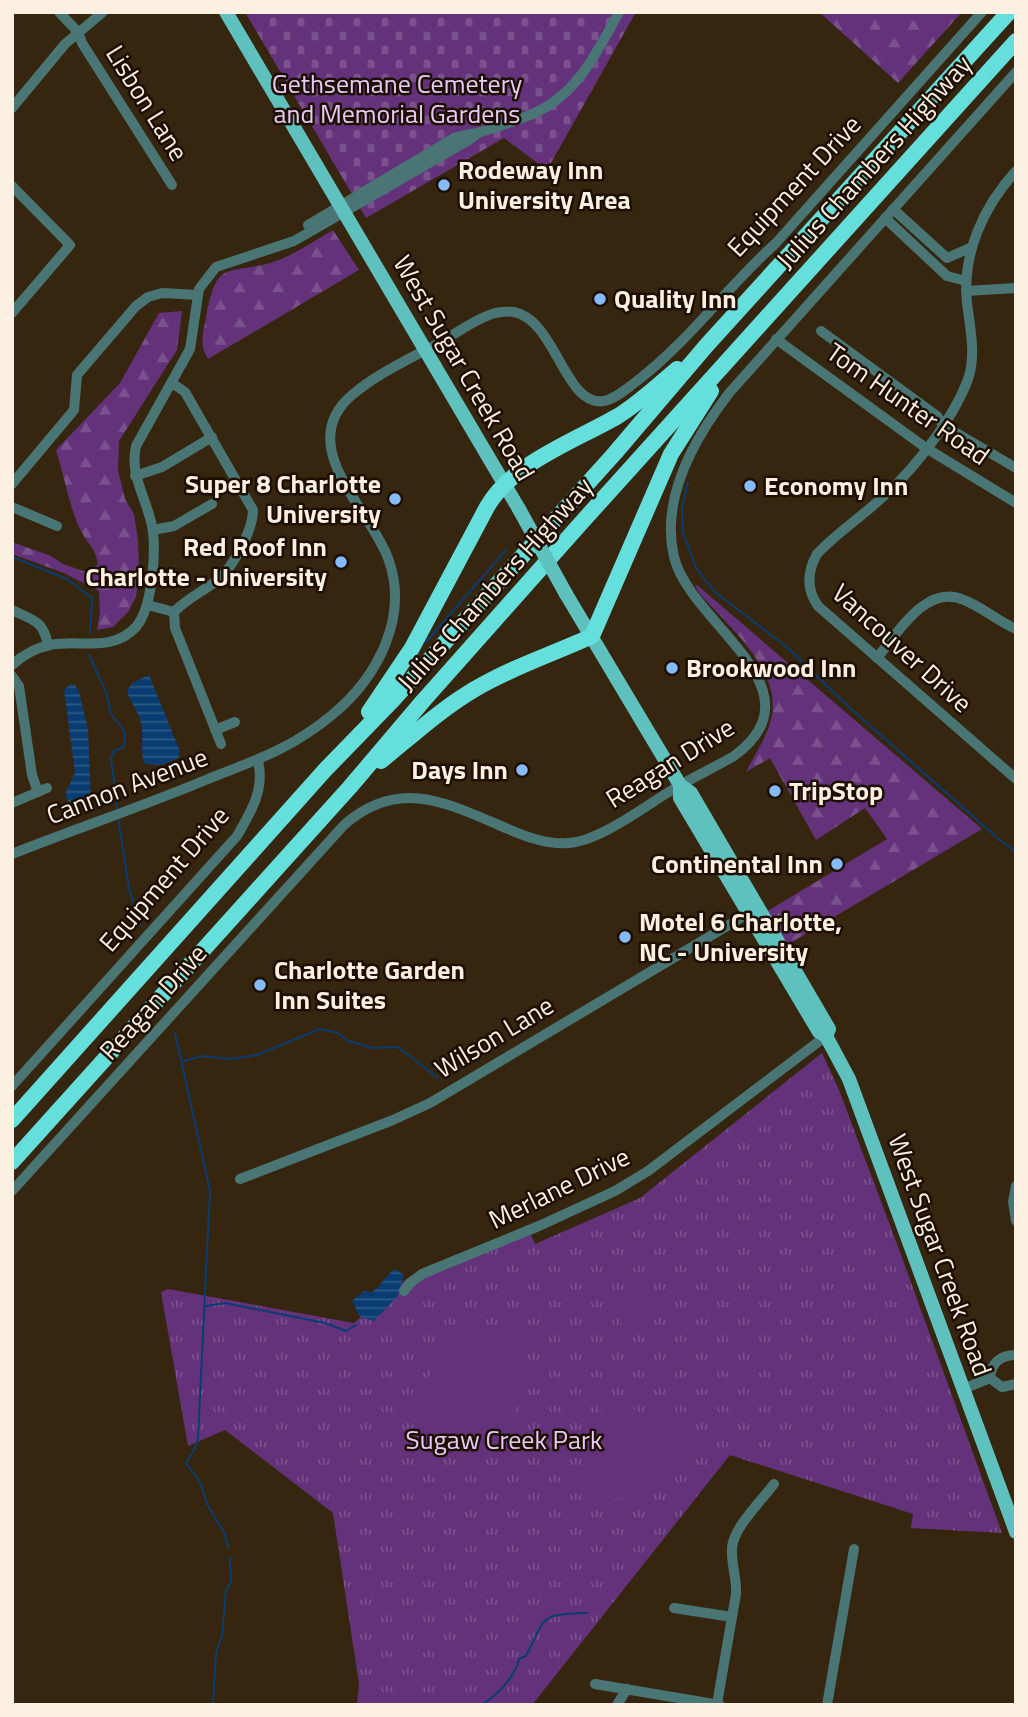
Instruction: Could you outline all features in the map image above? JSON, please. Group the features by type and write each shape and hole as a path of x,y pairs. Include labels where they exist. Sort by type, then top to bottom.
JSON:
{"highway":[{"name":"Julius Chambers Highway","path":"12,1120 325,770 393,700 640,424 706,346 1009,12"},
{"name":"Julius Chambers Highway","path":"12,1162 350,787 591,512 1016,41"},
{"path":"325,770 399,669 448,584 487,508 503,484 516,473 621,414 706,346"},
{"path":"350,787 429,722 475,689 519,666 592,636 671,454 729,360"}],"main road":[{"name":"West Sugar Creek Road","path":"226,12 680,785 680,797 753,910 819,1032 827,1036 851,1084 1013,1517 1016,1532"}],"street":[{"name":"Lisbon Lane","path":"59,12 78,32 82,43 172,186"},
{"path":"12,107 65,44 103,12"},
{"path":"12,665 31,650 48,645 101,645 113,642 132,631 145,614 152,579 153,530 135,475 133,457 136,446 190,349 199,289 207,275 228,261 279,248 342,209 469,141 478,133 530,115 563,95 586,71 619,12"},
{"name":"Equipment Drive","path":"12,1086 237,836 253,810 260,788 258,761 310,732 334,713 362,684 387,643 395,608 392,568 384,548 337,471 331,448 331,430 337,413 354,393 485,317 515,312 531,320 541,330 583,395 596,401 610,399 652,369 689,335 753,264 776,243 982,12"},
{"name":"Reagan Drive","path":"12,1191 344,824 367,808 393,798 421,797 543,842 568,844 582,841 610,828 745,748 756,734 764,715 765,694 757,673 695,599 678,571 671,541 671,517 682,471 723,401 1016,72"},
{"name":"Vancouver Drive","path":"1016,171 994,197 972,247 966,286 972,360 968,380 943,425 897,484 825,546 814,559 810,572 810,592 818,606 1016,779"},
{"path":"12,186 70,245 12,313"},
{"path":"889,214 947,258 972,247"},
{"path":"889,214 947,276 966,286 1016,288"},
{"path":"12,484 74,410 77,375 136,306 148,297 162,293 198,295"},
{"path":"821,331 937,416 943,425 1016,468"},
{"name":"Tom Hunter Road","path":"776,339 926,447 1016,503"},
{"path":"172,383 185,392 212,437 250,502 253,521 225,572 174,612 175,628 221,744"},
{"path":"135,475 162,467 212,437"},
{"path":"153,530 174,526 212,504"},
{"path":"12,507 57,526"},
{"path":"877,658 919,609 939,597 962,599 1016,629"},
{"path":"148,605 174,612"},
{"path":"12,611 41,624 48,645"},
{"path":"12,676 19,686 32,775 43,790 12,803"},
{"path":"215,730 236,722"},
{"name":"Cannon Avenue","path":"15,853 258,761"},
{"path":"12,841 15,853"},
{"name":"Wilson Lane","path":"240,1179 430,1103 753,910"},
{"name":"Merlane Drive","path":"404,1291 422,1274 591,1204 637,1178 827,1036"},
{"path":"1016,1186 1013,1202 1016,1221"},
{"path":"990,1378 990,1370 996,1360 1006,1355 1016,1355"},
{"path":"963,1389 990,1378"},
{"path":"990,1378 1002,1387 1016,1384"},
{"path":"595,1684 718,1704 737,1582 732,1556 733,1539 774,1484"},
{"path":"827,1705 854,1549"},
{"path":"674,1608 732,1617"},
{"path":"617,1705 627,1689"}],"green space":[{"name":"Gethsemane Cemetery and Memorial Gardens","path":"245,12 636,12 547,170 504,138 366,218"},
{"path":"819,12 962,12 898,83"},
{"path":"333,230 359,270 208,359 203,349 203,334 210,298 220,276 236,269 276,261"},
{"path":"182,311 177,350 119,441 118,470 125,499 134,514 138,540 136,597 128,612 113,627 97,630 99,591 64,573 12,554 12,542 86,572 98,564 95,553 80,530 56,450 120,383 159,313"},
{"path":"695,586 982,829 787,945 766,912 887,839 865,808 816,840 770,758 746,772 770,723 773,705 770,687 752,653 701,595"},
{"name":"Sugaw Creek Park","path":"822,1053 839,1090 897,1244 1002,1533 911,1528 913,1514 730,1455 532,1705 357,1705 359,1684 333,1513 225,1430 188,1446 161,1292 168,1289 354,1323 409,1277 527,1226 535,1244 640,1198"},
{"path":"641,1296 656,1318 630,1336 615,1314"},
{"path":"484,1329 524,1332 511,1429 501,1440 424,1431 415,1419 436,1362 454,1341"},
{"path":"609,1400 694,1437 681,1460 664,1478 642,1492 616,1499 578,1492 594,1425 603,1403"}],"water":[{"path":"149,675 180,751 179,757 170,762 154,765 144,763 141,723 127,691 132,683"},
{"path":"71,684 75,685 79,692 88,729 91,800 73,810 66,797 75,773 64,690"},
{"path":"395,1269 404,1275 397,1297 374,1321 360,1317 352,1301 364,1291 372,1292"}],"waterway":[{"path":"688,483 682,507 683,532 696,568 715,592 788,648 850,708 1016,852"},
{"path":"426,642 506,550"},
{"path":"12,557 67,579 92,598 90,633"},
{"path":"89,655 106,692 111,714 125,732 124,747 114,751 111,758 117,808"},
{"path":"118,817 129,889 141,926"},
{"path":"183,1061 202,1056 230,1059 257,1055 320,1029 338,1033 346,1040 372,1048 398,1047 438,1078"},
{"path":"175,1033 210,1190 198,1438 186,1463 200,1482 208,1506 224,1532 228,1548"},
{"path":"206,1306 225,1303 325,1323 346,1331 356,1325"},
{"path":"213,1705 216,1652 222,1636 226,1590 231,1582 230,1557"},
{"path":"481,1705 493,1697 509,1679 519,1659 526,1656 546,1620 552,1616 587,1613"}],"place":[{"name":"Rodeway Inn University Area","path":"444,185"},
{"name":"Quality Inn","path":"600,299"},
{"name":"Economy Inn","path":"750,486"},
{"name":"Super 8 Charlotte University","path":"395,499"},
{"name":"Red Roof Inn Charlotte - University","path":"341,562"},
{"name":"Brookwood Inn","path":"672,668"},
{"name":"Days Inn","path":"522,770"},
{"name":"TripStop","path":"775,791"},
{"name":"Continental Inn","path":"837,864"},
{"name":"Motel 6 Charlotte, NC - University","path":"625,937"},
{"name":"Charlotte Garden Inn Suites","path":"260,985"}]}
